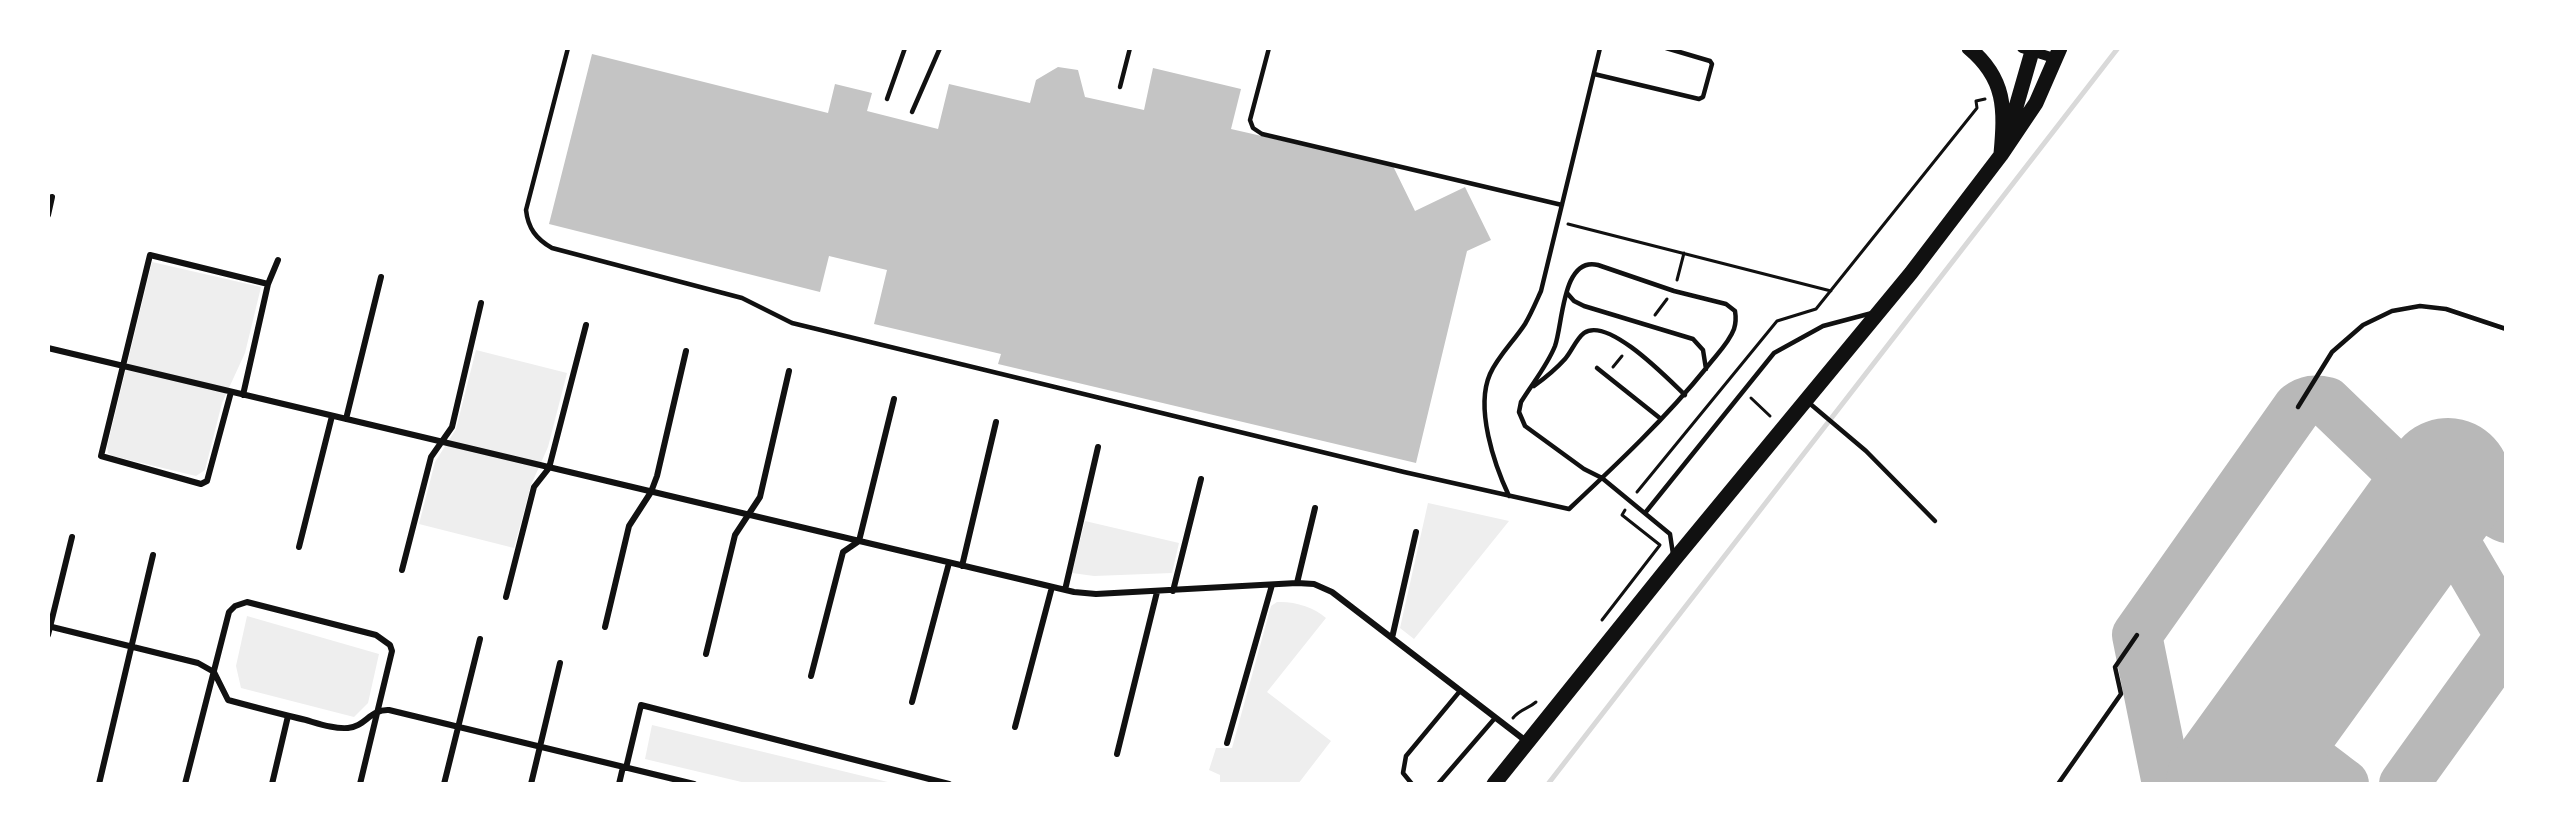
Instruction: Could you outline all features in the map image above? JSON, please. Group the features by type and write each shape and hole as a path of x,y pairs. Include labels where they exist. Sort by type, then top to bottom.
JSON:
{"main road":[{"path":"1969,48 1988,67 2001,93 2003,115 2001,155"},
{"path":"1494,784 1674,560 1879,312 2001,155 2036,102 2059,53 2069,48"},
{"path":"2001,155 2029,49"}],"street":[{"path":"2029,49 2059,53"},
{"path":"48,215 52,197"},
{"path":"231,392 210,477 201,484 101,456 121,366 150,255 268,284"},
{"path":"243,395 268,284 278,260"},
{"path":"345,419 381,277"},
{"path":"402,570 431,457 452,427 481,303"},
{"path":"506,597 534,487 549,468 586,326"},
{"path":"48,348 1065,590 1087,594 1314,584 1332,592 1526,742"},
{"path":"605,627 629,526 651,492 657,476 686,351"},
{"path":"706,654 735,535 760,497 789,371"},
{"path":"811,676 843,552 859,541 894,399"},
{"path":"299,547 332,416"},
{"path":"962,566 996,422"},
{"path":"1065,590 1098,447"},
{"path":"1173,591 1201,479"},
{"path":"1297,583 1315,508"},
{"path":"1392,638 1416,532"},
{"path":"48,635 72,537"},
{"path":"99,784 153,555"},
{"path":"912,702 949,563"},
{"path":"1227,743 1272,585"},
{"path":"1015,727 1052,587"},
{"path":"1117,754 1157,592"},
{"path":"185,784 230,612 235,606 247,602 376,635 386,641 392,651 360,784"},
{"path":"49,626 198,663 214,672 228,700 288,716 338,728 349,728 358,726 370,714 379,710 389,710 693,784"},
{"path":"444,784 480,639"},
{"path":"531,784 560,663"},
{"path":"619,784 641,705 949,784"},
{"path":"272,784 288,716"}],"lane":[{"path":"568,48 526,210 531,230 543,243 552,248 742,298 792,323 1509,496 1569,509 1602,478 1661,419 1706,369 1734,330 1735,311 1726,304 1674,291 1591,263 1584,264 1574,274 1567,293 1555,346 1521,402 1519,412 1525,426 1584,470 1602,478 1670,534 1674,560"},
{"path":"887,99 905,48"},
{"path":"912,112 940,48"},
{"path":"1120,87 1130,48"},
{"path":"1269,48 1250,120 1253,128 1262,134 1562,205"},
{"path":"1509,496 1490,442 1486,403 1487,383 1496,364 1526,322 1541,291 1600,48"},
{"path":"1594,74 1700,99 1703,97 1712,64 1710,61 1666,48"},
{"path":"1567,293 1574,301 1584,306 1693,339 1703,350 1706,369"},
{"path":"2298,407 2332,352 2363,326 2392,311 2420,306 2446,309 2506,328"},
{"path":"1645,513 1774,353 1823,326 1879,312"},
{"path":"1531,387 1545,378 1586,332 1596,329 1611,333 1629,346 1685,394"},
{"path":"1597,368 1661,419"},
{"path":"1806,400 1866,451 1935,521"},
{"path":"2058,784 2121,694 2115,667 2137,635"},
{"path":"1412,784 1403,773 1406,756 1460,691"},
{"path":"1438,784 1495,718"}],"path":[{"path":"1557,221 1831,291"},
{"path":"1729,379 1783,428"}],"shaded area":[{"path":"152,262 261,287 245,353 222,403 205,470 196,476 108,453 107,447"},
{"path":"476,350 567,373 548,447 531,485 514,548 419,524 435,462 456,429"},
{"path":"1428,503 1509,521 1414,639 1400,628"},
{"path":"1085,521 1179,543 1172,573 1094,576 1072,573"},
{"path":"1277,602 1303,606 1326,618 1267,692 1331,741 1298,784 1220,784 1220,775 1209,770 1216,748 1232,748 1271,606"},
{"path":"247,616 379,654 368,703 354,717 241,688 236,666"},
{"path":"652,725 896,784 750,784 645,759"}],"building":[{"path":"592,54 828,113 835,84 872,93 867,111 938,129 949,84 1030,103 1036,80 1058,67 1078,70 1085,97 1144,110 1153,68 1241,89 1231,129 1393,166 1415,211 1465,187 1491,240 1467,251 1416,463 998,364 1001,354 874,324 887,270 829,256 820,292 549,224"}],"waterway":[{"path":"1548,784 2118,48"}],"taxiway":[{"path":"2167,784 2137,635 2298,407 2305,403 2315,400 2327,402 2432,503 2506,629"},
{"path":"2432,503 2452,497 2461,498 2470,500 2506,518"},
{"path":"2404,784 2506,642"},
{"path":"2287,704 2282,725 2291,747"},
{"path":"2252,753 2264,747 2276,745 2288,748 2312,760 2344,784"}],"runway":[{"path":"2229,784 2448,481"}]}
